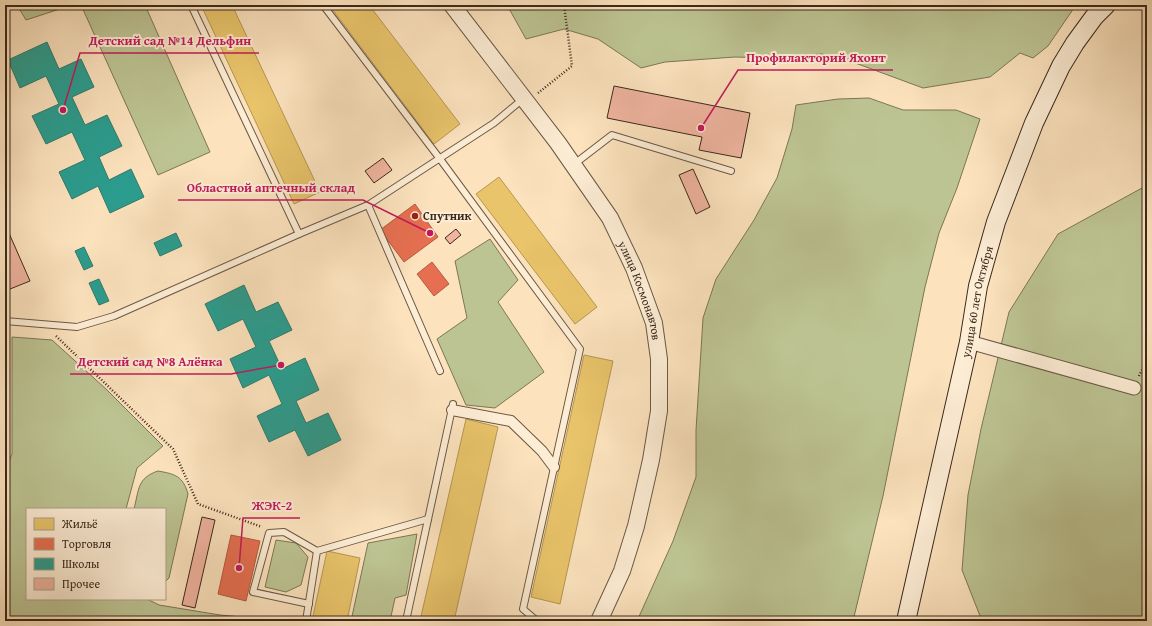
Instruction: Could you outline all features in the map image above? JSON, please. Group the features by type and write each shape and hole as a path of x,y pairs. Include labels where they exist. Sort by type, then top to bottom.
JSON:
{"main road":[{"name":"улица 60 лет Октября","path":"906,621 969,342 978,286 996,222 1034,123 1068,55 1094,17 1106,5"}],"street":[{"name":"улица Космонавтов","path":"452,5 574,165 610,218 634,268 654,323 660,359 659,411 651,460 636,526 622,571 599,621"},
{"path":"969,342 1134,388"},
{"path":"452,407 511,421 542,451 554,467"}],"lane":[{"path":"191,5 299,234"},
{"path":"323,5 440,159 580,349 523,610 536,621"},
{"path":"5,321 77,327 114,316 368,205 494,124 524,98"},
{"path":"574,165 612,134 731,171"},
{"path":"368,205 440,371"},
{"path":"406,621 452,407"},
{"path":"309,604 254,592 270,533 284,532 317,551 428,519"},
{"path":"306,621 317,551"}],"path":[{"path":"524,98 540,92 572,66 564,5"},
{"path":"44,324 173,449 198,504 278,533"},
{"path":"1134,388 1147,360"}],"green space":[{"path":"17,5 72,5 26,20"},
{"path":"81,5 145,5 210,152 158,175"},
{"path":"507,5 1076,5 1048,46 1033,58 1020,53 990,77 923,88 858,64 822,54 769,58 735,57 665,62 641,68 598,39 564,29 526,39"},
{"path":"869,98 903,110 956,110 980,119 957,188 939,233 925,287 883,496 853,621 637,621 673,541 696,477 696,430 703,318 716,279 754,220 777,178 792,129 796,105 838,99"},
{"path":"1142,188 1147,209 1147,621 982,621 962,570 968,495 981,429 1009,312 1058,234"},
{"path":"490,239 518,280 498,302 544,372 495,408 466,405 437,339 467,318 455,261"},
{"path":"12,337 52,340 106,389 163,446 137,468 126,508 26,508 26,600 149,600 159,605 220,615 286,621 5,621 5,471 12,454"},
{"path":"158,471 169,473 178,477 184,483 188,494 169,578 166,581 166,508 134,508 138,490 142,481"},
{"path":"417,534 406,595 395,598 390,621 351,621 368,543"},
{"path":"276,540 296,543 308,557 301,585 286,592 265,587"}],"building: Жильё":[{"path":"201,5 232,5 320,192 294,204"},
{"path":"329,5 369,5 460,124 434,144"},
{"path":"499,177 597,307 575,324 476,194"},
{"path":"584,355 613,361 560,604 531,597"},
{"path":"466,419 498,427 454,621 420,621"},
{"path":"327,551 360,558 347,621 312,621"}],"building: Торговля":[{"path":"415,204 438,237 404,262 380,230"},
{"path":"432,262 449,284 434,296 417,274"},
{"path":"231,535 260,541 246,601 218,594"}],"building: Школы":[{"path":"47,42 59,69 81,59 94,87 72,97 85,125 107,115 122,146 99,157 109,180 131,169 144,197 110,213 98,186 72,199 59,172 85,160 72,132 46,144 32,116 59,104 46,76 20,88 8,60"},
{"path":"176,233 182,246 160,256 154,243"},
{"path":"84,247 93,266 84,270 75,251"},
{"path":"99,279 109,301 99,305 89,283"},
{"path":"244,285 256,312 278,302 292,330 269,341 282,369 305,358 319,390 296,401 306,423 328,413 341,440 308,456 295,430 269,442 257,416 282,404 269,375 243,388 230,359 256,347 243,319 218,331 205,304"}],"building: Прочее":[{"path":"614,86 750,113 741,158 699,150 702,137 607,118"},
{"path":"383,158 392,170 374,183 365,171"},
{"path":"693,169 710,207 696,214 679,175"},
{"path":"5,224 30,281 5,291"},
{"path":"456,229 461,235 450,244 445,238"},
{"path":"202,517 215,520 195,608 182,605"}],"place":[{"name":"Детский сад №14 Дельфин","path":"63,110"},
{"name":"Профилакторий Яхонт","path":"701,128"},
{"name":"Спутник","path":"415,216"},
{"name":"Областной аптечный склад","path":"430,233"},
{"name":"Детский сад №8 Алёнка","path":"281,365"},
{"name":"ЖЭК-2","path":"239,568"}]}
